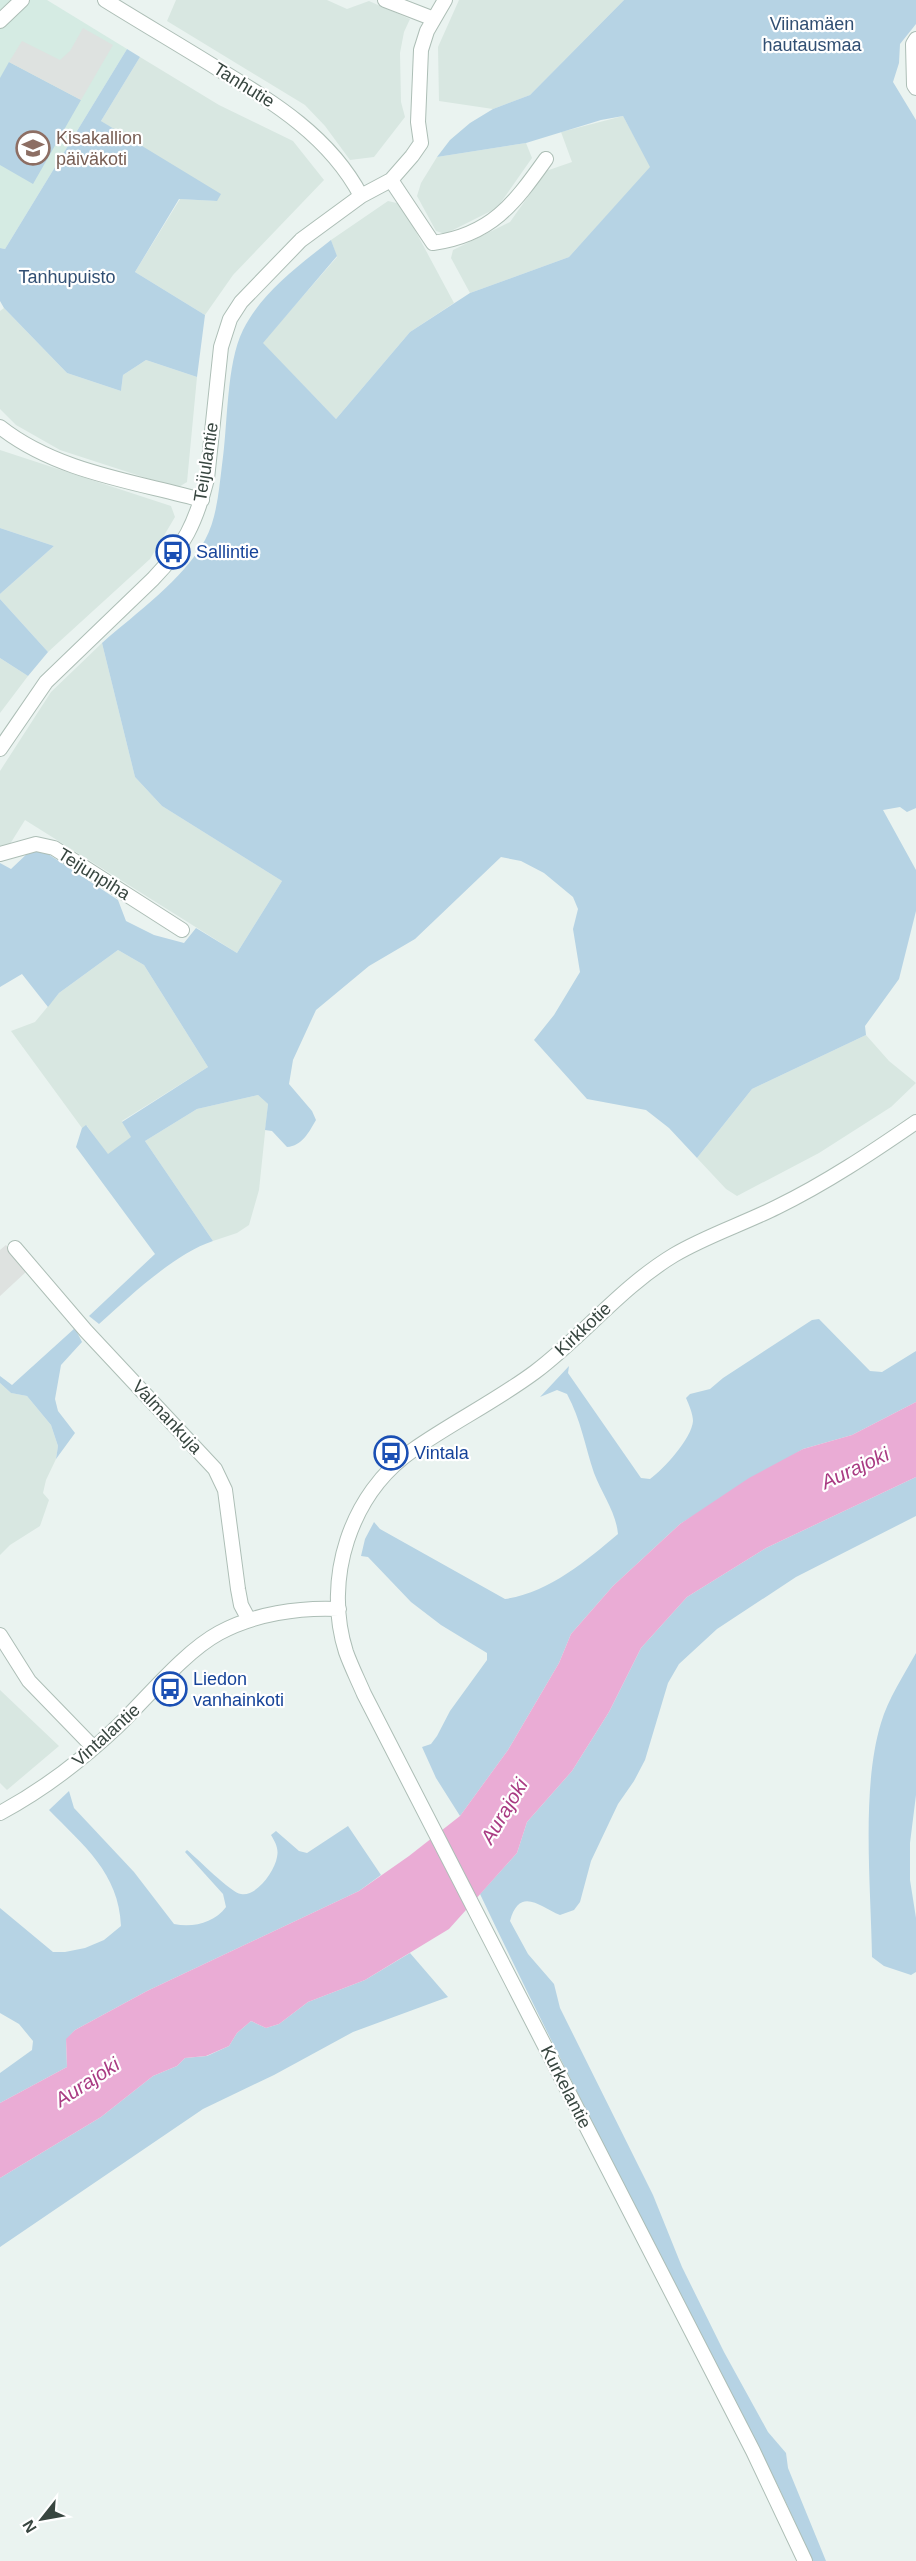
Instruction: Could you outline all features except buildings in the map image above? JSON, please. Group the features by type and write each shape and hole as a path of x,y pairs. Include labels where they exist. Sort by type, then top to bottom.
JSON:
{"street":[{"path":"0,21 22,0"},
{"name":"Tanhutie","path":"105,0 122,4 277,105 308,129 325,147 353,181 361,196"},
{"path":"385,0 434,19"},
{"path":"445,0 428,30 422,50 418,122 421,143 405,166 391,180 433,243 470,235 495,220 514,201 546,159"},
{"path":"916,39 913,44 916,88"},
{"name":"Teijulantie","path":"0,749 46,682 170,561 187,537 202,500 207,480 221,347 230,319 241,302 302,240 361,196 391,180"},
{"path":"0,427 43,454 77,467 202,500"},
{"name":"Teijunpiha","path":"0,854 36,844 54,848 182,930"},
{"name":"Kirkkotie","path":"339,1609 337,1584 344,1552 359,1511 379,1481 411,1451 514,1387 538,1369 629,1286 666,1260 701,1241 801,1195 916,1122"},
{"name":"Valmankuja","path":"15,1248 86,1331 215,1469 225,1490 238,1589 241,1605 249,1620"},
{"name":"Vintalantie","path":"0,1813 36,1792 93,1747 116,1728 187,1657 217,1634 249,1620 316,1608 339,1609"},
{"name":"Kurkelantie","path":"339,1609 346,1652 364,1694 753,2451 805,2561"},
{"path":"0,1635 30,1682 93,1747"}],"shaded area":[{"name":"Kisakallion päiväkoti","path":"0,0 47,0 127,49 5,249 0,248"},
{"path":"176,0 327,0 347,9 369,1 410,19 404,32 400,53 401,102 405,117 374,157 350,160 325,126 305,105 167,21"},
{"path":"459,0 624,0 530,95 493,109 439,101 438,47"},
{"path":"83,28 113,45 81,100 9,62 22,41 60,60 70,51"},
{"path":"140,57 219,105 293,141 324,180 233,275 205,315 135,272 180,199 217,201 101,121"},
{"path":"623,116 651,167 569,257 470,293 451,258 453,250 510,222 546,171 572,162 561,132"},
{"path":"526,143 532,158 497,208 445,234 436,231 417,196 421,183 437,157"},
{"path":"388,201 401,204 454,303 410,332 336,419 262,343 337,257 331,240"},
{"path":"4,308 67,373 121,391 123,375 146,360 197,377 187,482 177,488 60,450 16,425 0,409 0,311"},
{"path":"0,450 171,506 175,517 150,559 48,652 0,599 0,594 54,546 0,528"},
{"path":"102,643 135,777 162,806 282,881 237,953 25,820 5,852 0,849 0,771 51,692"},
{"path":"0,658 28,676 0,713"},
{"path":"118,950 144,965 208,1067 122,1121 132,1137 108,1155 87,1126 82,1128 11,1031 35,1022 59,993"},
{"path":"866,1035 889,1061 916,1083 891,1107 819,1153 737,1196 726,1189 697,1158 752,1089"},
{"path":"258,1095 268,1104 259,1190 249,1225 237,1233 213,1241 145,1141 197,1109"},
{"path":"6,1245 28,1270 0,1296 0,1250"},
{"path":"0,1383 11,1393 27,1396 51,1425 58,1446 56,1459 46,1480 43,1493 49,1500 40,1526 10,1545 0,1555"},
{"path":"0,1690 59,1746 7,1790 0,1783"}],"green space":[{"name":"Viinamäen hautausmaa","path":"624,0 916,0 916,24 900,44 899,63 893,82 916,120 916,808 907,812 900,807 883,810 916,870 916,911 899,979 865,1026 866,1035 752,1089 697,1158 669,1128 646,1110 587,1099 534,1040 554,1015 580,972 573,929 578,909 573,897 544,873 521,861 501,857 415,939 369,966 316,1010 293,1060 289,1084 312,1111 316,1120 301,1141 287,1147 272,1131 265,1130 268,1104 258,1095 197,1109 145,1141 213,1241 198,1247 168,1266 99,1324 89,1316 155,1254 76,1147 82,1128 86,1125 108,1154 131,1137 122,1122 208,1067 144,965 118,950 59,993 48,1007 22,974 0,987 0,863 11,869 30,851 45,852 118,900 126,921 154,935 184,943 196,928 237,953 282,881 162,806 135,777 102,643 172,582 196,555 205,540 217,503 230,377 237,344 251,316 260,304 294,270 331,240 337,256 263,343 336,419 410,332 470,293 569,257 650,167 623,116 601,120 526,143 437,157 450,140 470,123 493,109 530,95"},
{"name":"Tanhupuisto","path":"127,49 140,57 101,121 221,194 217,201 179,199 135,272 205,315 197,377 146,360 123,375 121,391 67,373 4,308 0,301 0,248 5,249"},
{"path":"9,62 81,100 33,184 0,165 0,78"},
{"path":"0,528 54,546 0,594"},
{"path":"0,599 48,652 28,676 0,658"},
{"path":"819,1319 870,1371 882,1372 916,1351 916,1402 852,1435 803,1449 680,1524 613,1586 571,1634 559,1663 508,1750 460,1816 436,1778 422,1747 431,1744 437,1736 450,1711 487,1660 487,1653 441,1625 411,1602 368,1557 361,1556 365,1539 374,1522 380,1529 505,1599 536,1590 580,1565 618,1534 615,1518 594,1473 579,1423 567,1394 557,1390 540,1397 569,1366 568,1373 641,1478 650,1479 662,1469 688,1436 693,1421 686,1398 690,1394 710,1389 723,1378 812,1320"},
{"path":"75,1328 82,1342 61,1365 55,1399 58,1411 75,1433 56,1459 58,1446 51,1425 27,1396 11,1393 0,1383 0,1376 12,1385"},
{"path":"916,1477 916,1516 796,1577 717,1629 679,1664 668,1683 645,1760 618,1804 591,1861 580,1902 574,1910 560,1915 538,1904 525,1901 514,1910 510,1921 528,1954 554,1984 560,2008 653,2195 682,2267 724,2352 768,2432 786,2453 788,2468 826,2561 811,2561 773,2475 589,2116 480,1894 517,1853 527,1822 572,1771 609,1712 641,1648 687,1597 766,1548"},
{"path":"916,1653 916,1795 910,1843 910,1880 916,1918 916,1972 911,1975 884,1966 872,1957 869,1807 875,1749 881,1723 892,1696"},
{"path":"69,1791 74,1808 134,1872 174,1924 203,1923 215,1917 226,1907 223,1894 185,1852 187,1850 230,1888 241,1894 247,1894 259,1887 273,1869 277,1851 271,1835 276,1831 299,1851 307,1853 348,1826 381,1875 359,1891 147,1991 75,2030 66,2040 67,2067 0,2103 0,2073 32,2050 33,2041 19,2024 0,2013 0,1908 53,1952 85,1948 104,1940 121,1926 114,1890 106,1875 86,1848 49,1810"},
{"path":"410,1953 448,1997 353,2032 274,2075 203,2109 0,2247 0,2178 101,2117 153,2076 177,2066 185,2058 207,2056 229,2046 237,2033 251,2021 266,2028 279,2024 308,2002 365,1980"}],"water":[{"name":"Aurajoki","path":"916,1402 916,1477 766,1548 687,1597 641,1648 609,1712 572,1771 527,1822 517,1853 449,1929 365,1980 308,2002 279,2024 266,2028 251,2021 237,2033 229,2046 206,2056 185,2058 177,2066 153,2076 101,2117 0,2178 0,2103 67,2067 66,2039 75,2030 147,1991 359,1891 409,1856 460,1816 508,1750 559,1663 571,1634 613,1586 680,1524 749,1478 803,1449 852,1435"}],"place":[{"name":"Kisakallion päiväkoti","path":"33,148"},
{"name":"Sallintie","path":"173,552"},
{"name":"Vintala","path":"391,1453"},
{"name":"Liedon vanhainkoti","path":"170,1689"}]}
